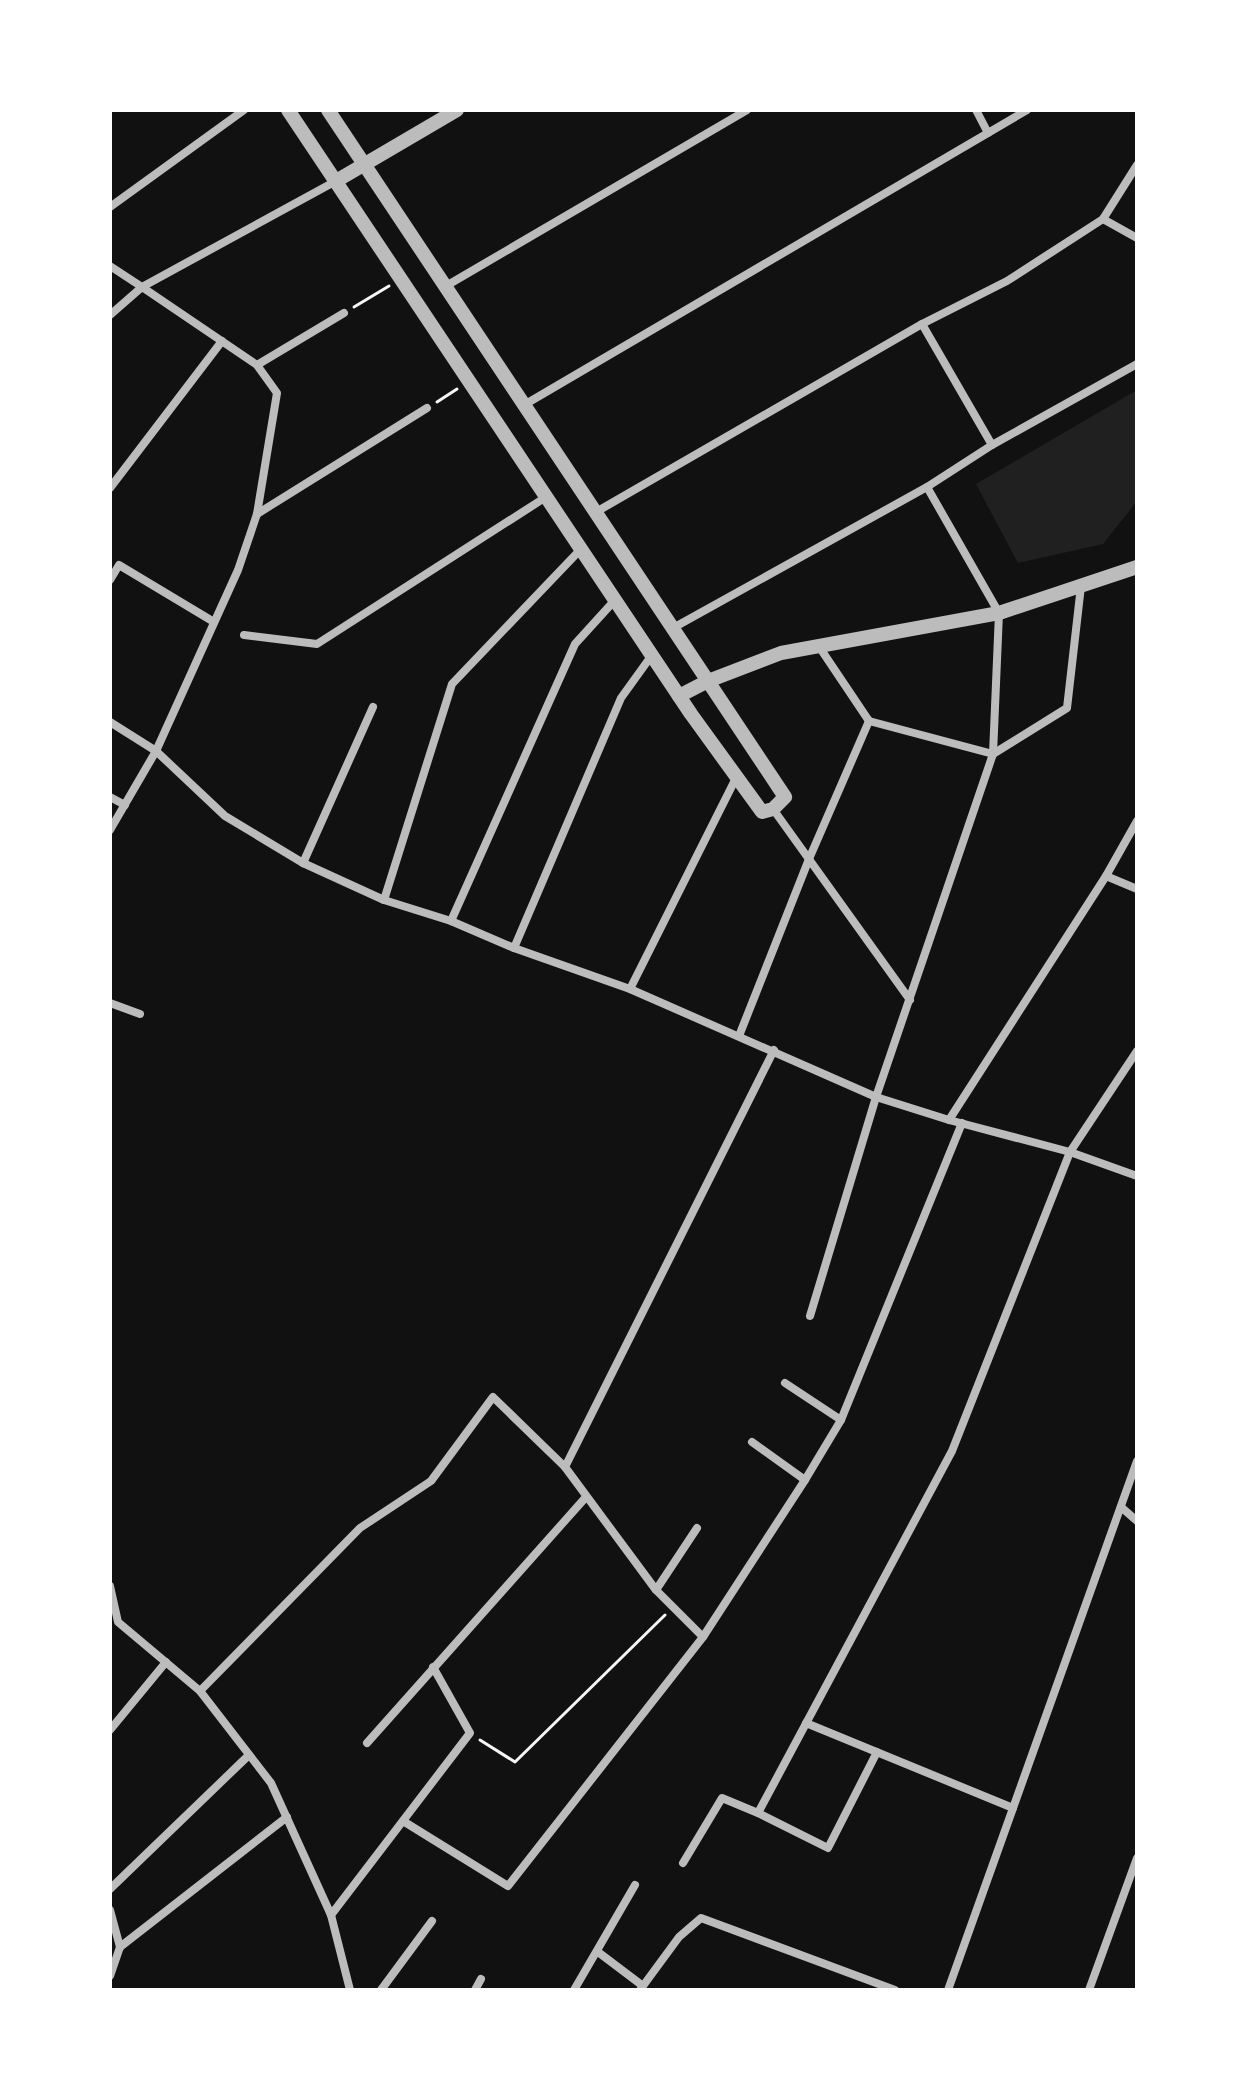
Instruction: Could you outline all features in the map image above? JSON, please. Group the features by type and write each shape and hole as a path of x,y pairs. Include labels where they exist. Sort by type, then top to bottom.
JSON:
{"street":[{"path":"110,207 244,110"},
{"path":"288,110 679,696 762,812 773,809 785,797 328,110"},
{"path":"110,315 142,287 336,181 457,110"},
{"path":"446,286 747,110"},
{"path":"976,110 988,133"},
{"path":"524,405 1027,110"},
{"path":"596,512 922,324 1007,281 1103,219 1137,165"},
{"path":"1103,219 1137,238"},
{"path":"110,266 257,365 277,393 257,514 238,570 156,751 110,830"},
{"path":"257,365 344,313"},
{"path":"922,324 992,445"},
{"path":"110,488 222,341"},
{"path":"673,628 927,487 992,445 1137,364"},
{"path":"257,514 427,408"},
{"path":"810,1316 876,1097 993,754 999,613 927,487"},
{"path":"244,635 317,644 546,497"},
{"path":"384,900 452,684 581,549"},
{"path":"110,580 119,565 214,622"},
{"path":"679,696 708,681 781,653 999,613 1137,567"},
{"path":"817,644 869,721 993,754 1067,708 1081,586"},
{"path":"451,921 575,644 615,600"},
{"path":"514,948 621,698 652,655"},
{"path":"303,863 373,707"},
{"path":"739,1036 809,859 869,721"},
{"path":"110,722 156,751 225,816 303,863 384,900 451,921 514,948 630,989 876,1097 1070,1152 1137,1176"},
{"path":"630,989 737,776"},
{"path":"110,797 125,805"},
{"path":"773,809 910,1000"},
{"path":"949,1120 1106,876 1137,821"},
{"path":"1106,876 1137,889"},
{"path":"110,1003 140,1014"},
{"path":"565,1467 774,1050"},
{"path":"758,1813 952,1451 1070,1152 1137,1051"},
{"path":"403,1821 508,1886 703,1637 841,1420 962,1123"},
{"path":"785,1383 841,1420"},
{"path":"200,1691 360,1528 431,1481 493,1397 565,1467 656,1590 703,1637"},
{"path":"752,1442 805,1480"},
{"path":"948,1990 1137,1461"},
{"path":"367,1743 586,1497"},
{"path":"1121,1507 1137,1521"},
{"path":"656,1590 697,1528"},
{"path":"110,1586 114,1624 200,1691 271,1783 331,1915 350,1990"},
{"path":"110,1730 166,1662"},
{"path":"331,1915 470,1733 433,1667"},
{"path":"806,1723 1013,1808"},
{"path":"683,1863 722,1798 828,1848 877,1752"},
{"path":"110,1889 249,1755"},
{"path":"110,1976 120,1947 287,1817"},
{"path":"1089,1990 1137,1858"},
{"path":"574,1990 635,1885"},
{"path":"110,1910 120,1947"},
{"path":"598,1952 641,1988 679,1937 701,1918 895,1990"},
{"path":"381,1990 432,1921"},
{"path":"475,1990 481,1979"}],"path":[{"path":"344,313 401,279"},
{"path":"427,408 469,381"},
{"path":"470,1733 515,1762 673,1608"}],"shaded area":[{"path":"1137,390 1137,501 1103,544 1018,563 976,484"}]}
